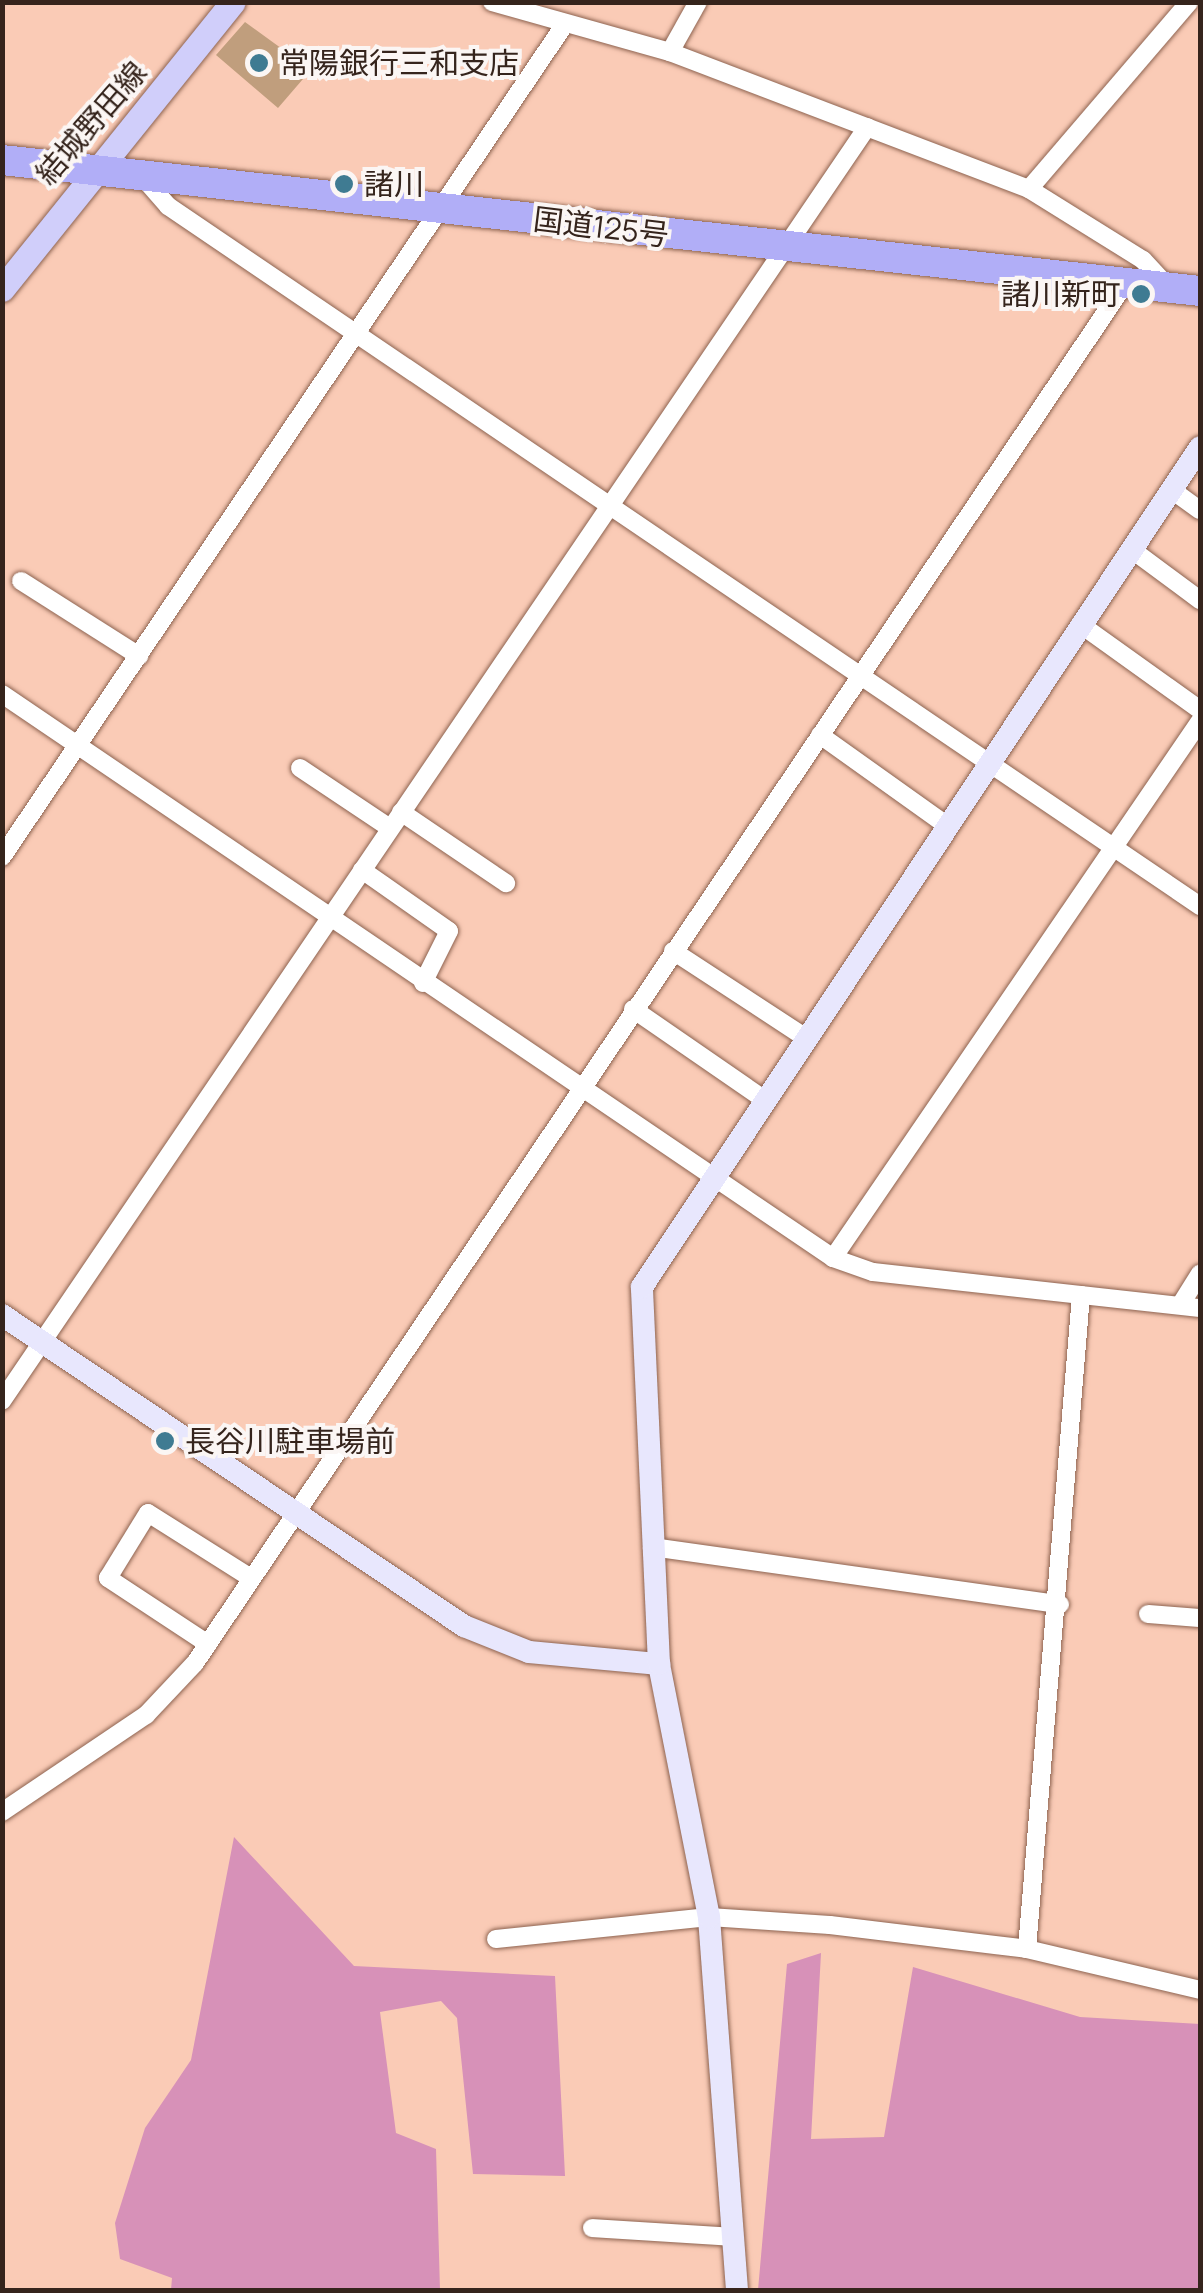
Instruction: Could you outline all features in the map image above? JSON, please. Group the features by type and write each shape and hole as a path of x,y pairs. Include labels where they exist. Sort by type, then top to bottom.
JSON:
{"highway":[{"name":"国道125号","path":"2,160 1200,291"}],"main road":[{"name":"結城野田線","path":"2,289 233,2"}],"street":[{"path":"492,2 563,26 670,52 1029,190 1143,260 1168,287"},
{"path":"670,52 698,2"},
{"path":"1029,190 1190,2"},
{"path":"2,857 563,26"},
{"path":"2,1401 780,247 867,127"},
{"path":"140,175 168,206 1200,906"},
{"path":"2,1812 146,1715 208,1644 1126,282"},
{"path":"738,2290 709,1917 660,1664 642,1288 710,1174 1200,448"},
{"path":"1172,490 1200,510"},
{"path":"1131,550 1200,600"},
{"path":"21,581 139,656"},
{"path":"1080,624 1200,710"},
{"path":"2,694 329,920 833,1258 873,1272 1200,1308"},
{"path":"833,1258 1200,721"},
{"path":"820,735 945,824"},
{"path":"300,768 390,828"},
{"path":"401,812 506,883"},
{"path":"362,870 449,931 424,983"},
{"path":"673,950 804,1036"},
{"path":"633,1010 762,1098"},
{"path":"1181,1304 1200,1273"},
{"path":"1027,1949 1060,1604 1081,1295"},
{"path":"2,1315 295,1514 498,1644 660,1664"},
{"path":"208,1644 108,1578 148,1512 251,1578"},
{"path":"652,1548 1060,1604"},
{"path":"1148,1614 1200,1618"},
{"path":"496,1938 709,1917 1027,1949 1200,1990"},
{"path":"592,2228 734,2238"}],"shaded area":[{"path":"234,1837 354,1966 555,1976 565,2176 473,2174 457,2018 441,2001 380,2012 396,2133 436,2149 440,2290 171,2290 172,2278 120,2259 115,2223 145,2128 191,2060"},
{"path":"821,1953 811,2139 884,2137 913,1967 1080,2017 1200,2024 1200,2290 758,2290 787,1964"}],"building":[{"name":"常陽銀行三和支店","path":"245,22 296,59 289,67 303,79 278,108 216,55"}],"place":[{"name":"常陽銀行三和支店","path":"259,63"},
{"name":"諸川","path":"344,184"},
{"name":"諸川新町","path":"1141,294"},
{"name":"長谷川駐車場前","path":"165,1441"}]}
